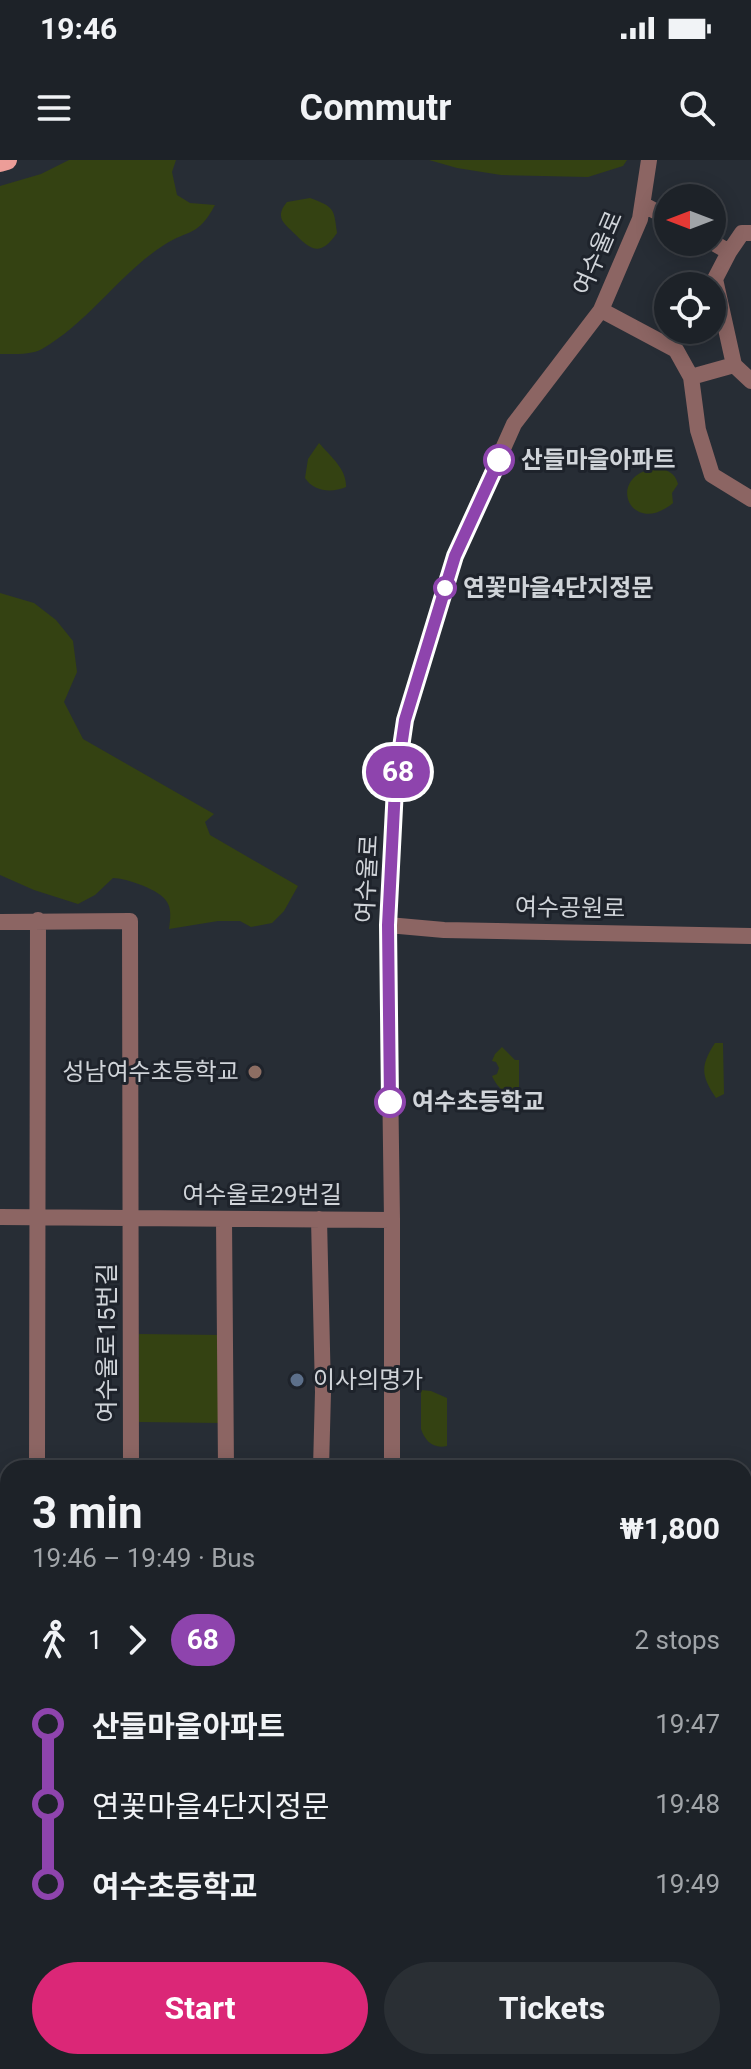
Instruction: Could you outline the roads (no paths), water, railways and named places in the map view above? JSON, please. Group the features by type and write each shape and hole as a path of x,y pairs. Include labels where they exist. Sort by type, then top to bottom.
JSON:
{"main road":[{"path":"0,162 7,160"}],"street":[{"name":"여수울로","path":"392,1460 388,925 395,788 405,720 455,556 514,424 601,310 640,219 649,160"},
{"path":"644,205 654,210"},
{"path":"751,233 742,233 715,279 734,365 751,381"},
{"path":"601,310 676,350 691,377 698,430 712,475 751,499"},
{"path":"691,377 734,365"},
{"path":"37,1460 38,920"},
{"path":"0,922 130,921 132,1219"},
{"name":"여수공원로","path":"388,925 444,930 751,936"},
{"name":"여수울로29번길","path":"0,1217 392,1220"},
{"name":"여수울로15번길","path":"131,1460 132,1219"},
{"path":"224,1219 226,1460"},
{"path":"319,1219 323,1392 321,1460"}],"place":[{"name":"산들마을아파트","path":"499,460"},
{"name":"연꽃마을4단지정문","path":"445,588"},
{"name":"성남여수초등학교","path":"255,1072"},
{"name":"여수초등학교","path":"390,1102"},
{"name":"이사의명가","path":"297,1380"}]}
